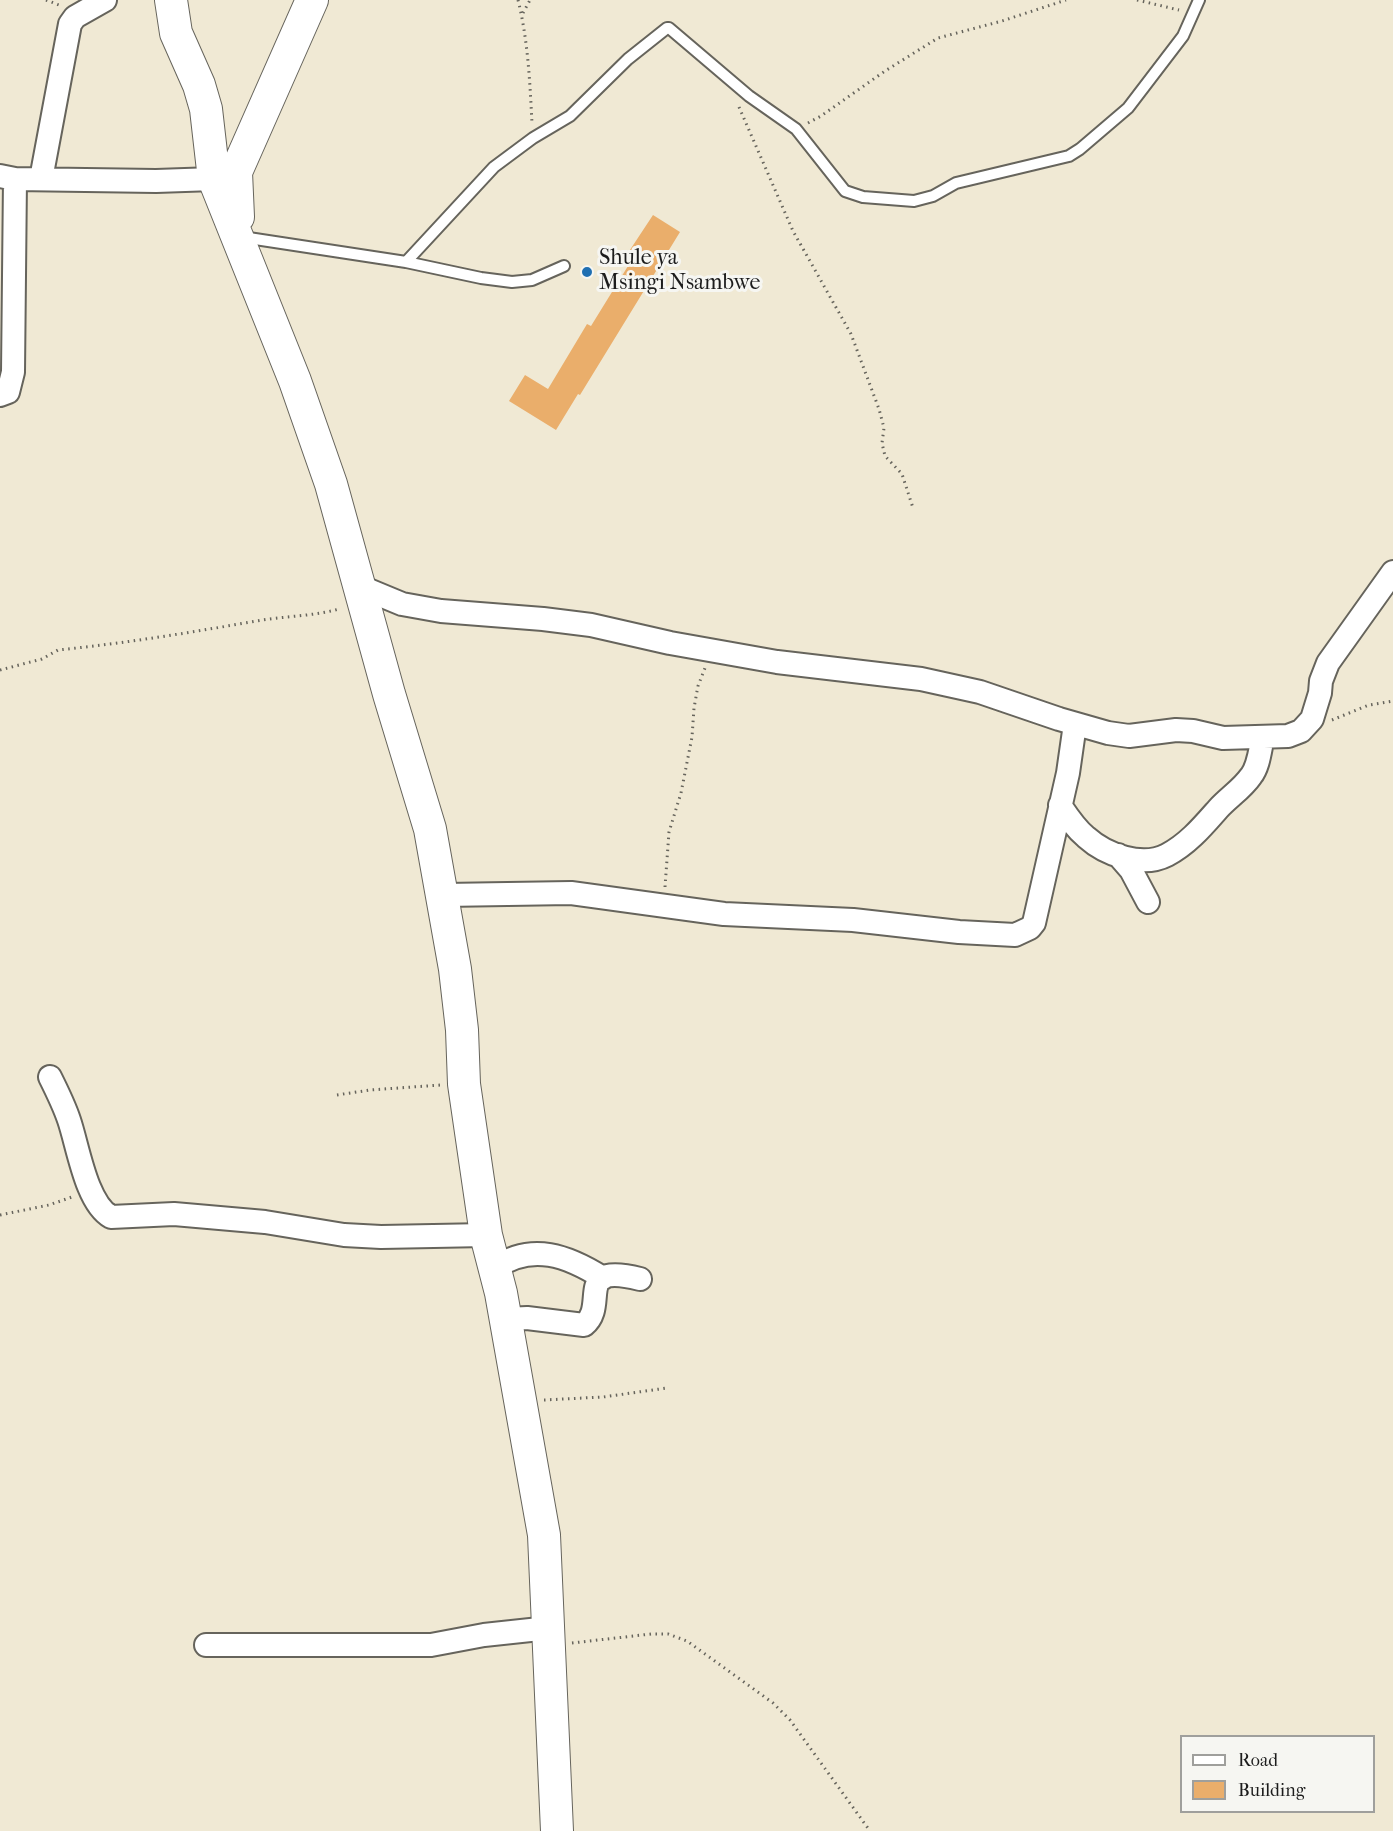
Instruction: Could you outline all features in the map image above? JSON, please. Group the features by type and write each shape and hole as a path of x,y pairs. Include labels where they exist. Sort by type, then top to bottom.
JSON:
{"street":[{"path":"41,179 70,24 75,17 105,0"},
{"path":"157,0 176,33 199,86 206,109 214,179 295,381 331,484 389,694 430,829 444,895 455,969 462,1030 464,1084 486,1236 506,1319 544,1535 557,1831"},
{"path":"171,0 176,33"},
{"path":"238,236 236,172 312,0"},
{"path":"0,395 8,392 13,372 8,178 156,181 214,179"},
{"path":"363,595 441,611 591,625 670,643 777,662 921,679 980,692 1108,734 1129,736 1176,730 1193,731 1223,738 1288,736 1301,731 1312,719 1328,663 1393,572"},
{"path":"444,895 571,893 724,914 853,920 959,932 1016,935 1030,928 1034,923 1068,773 1075,724"},
{"path":"1060,805 1071,822 1097,846 1118,855 1144,860 1156,859 1178,848 1195,834 1253,775 1263,737"},
{"path":"1118,855 1131,870 1148,902"},
{"path":"50,1077 68,1118 91,1190 104,1214 111,1217 174,1214 265,1222 344,1235 381,1237 486,1236"},
{"path":"495,1268 506,1260 524,1254 544,1253 566,1260 603,1278"},
{"path":"506,1319 527,1318 584,1325 589,1321 591,1315 597,1283 603,1278 621,1274 640,1279"},
{"path":"206,1645 431,1645 484,1635 549,1637"}],"lane":[{"path":"405,262 494,167 533,138 570,116 628,59 667,28 749,96 796,129 845,191 863,197 914,201 933,196 956,183 1069,156 1080,149 1128,108 1183,36 1199,0"},
{"path":"238,236 405,262 512,282 532,280 564,267"}],"path":[{"path":"518,0 522,14 530,83 533,138"},
{"path":"522,14 530,0"},
{"path":"796,129 821,116 885,71 938,38 1002,21 1066,0"},
{"path":"1137,0 1193,14"},
{"path":"739,107 793,231 851,334 879,409 884,428 882,443 885,456 902,474 913,508"},
{"path":"0,670 42,659 58,650 198,633 265,620 326,613 363,595"},
{"path":"663,905 669,832 681,793 692,737 698,686 712,649"},
{"path":"1301,731 1369,705 1393,701"},
{"path":"337,1095 411,1086 464,1084"},
{"path":"0,1215 49,1205 91,1190"},
{"path":"521,1402 603,1397 667,1388"},
{"path":"549,1637 668,1634 687,1641 773,1703 790,1720 870,1831"}],"building":[{"path":"653,215 680,232 556,430 509,401 525,375 548,389 587,324 591,326 628,266 622,262"}],"place":[{"name":"Shule ya Msingi Nsambwe","path":"587,272"}]}
